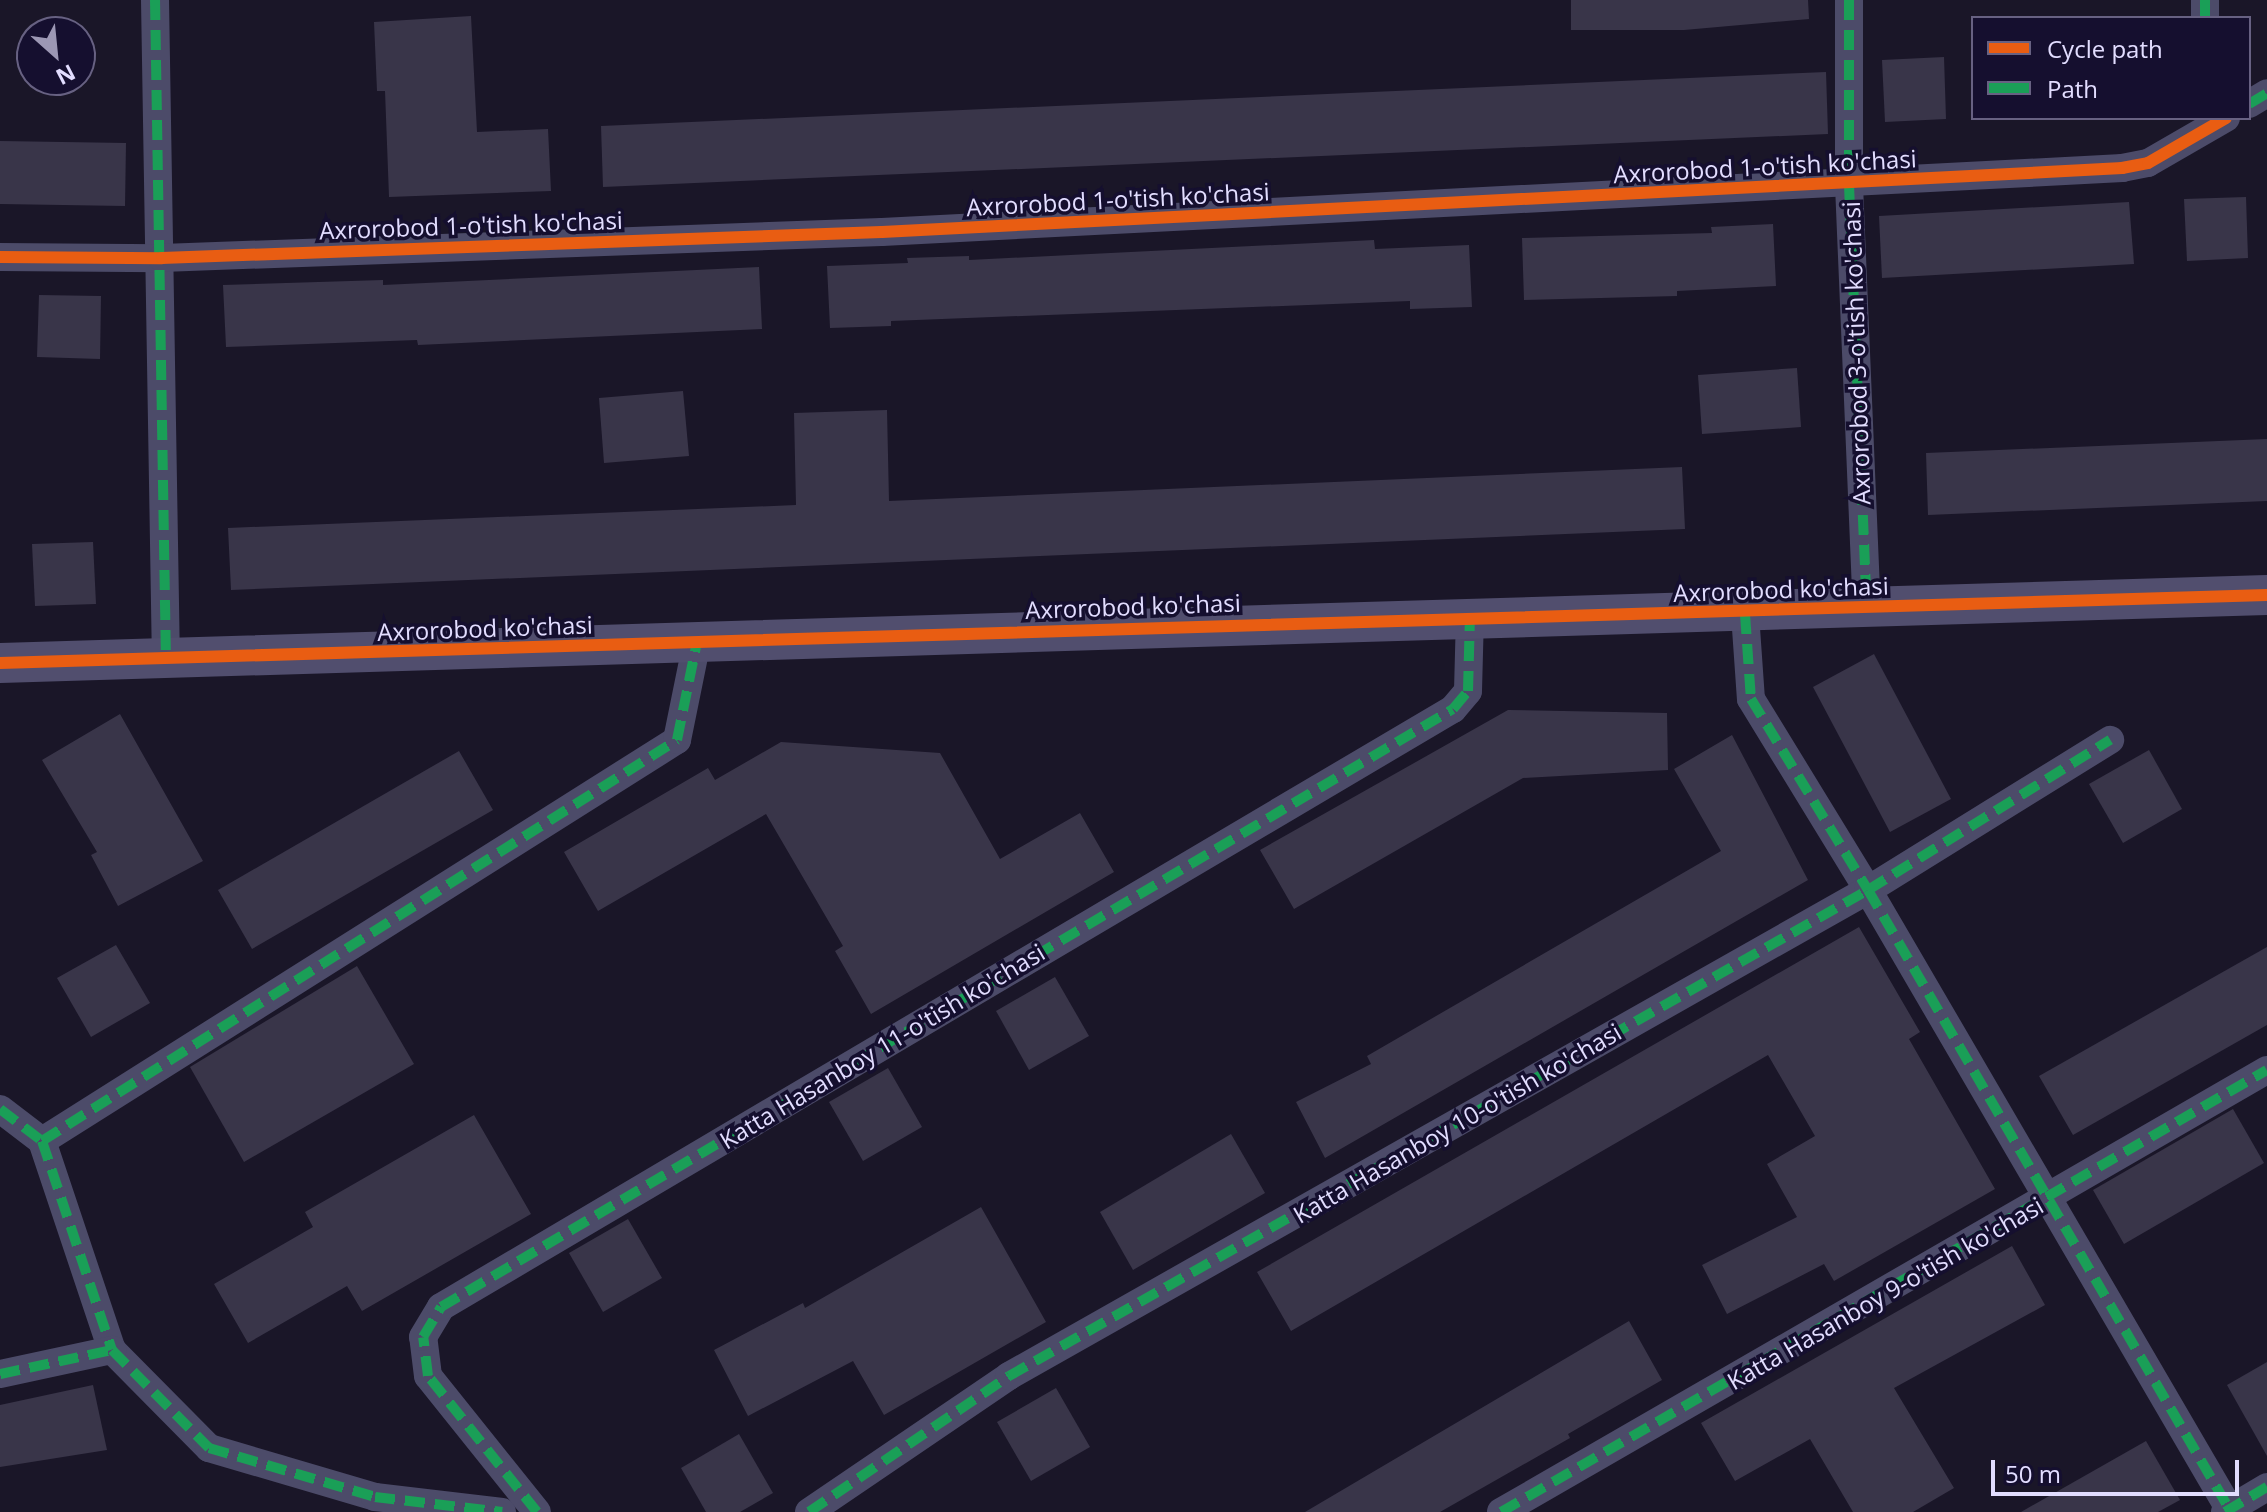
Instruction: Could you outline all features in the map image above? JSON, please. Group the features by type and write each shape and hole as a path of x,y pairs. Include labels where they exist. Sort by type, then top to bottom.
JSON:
{"street":[{"path":"155,0 162,258 166,662"},
{"name":"Axrorobod 3-o'tish ko'chasi","path":"1849,0 1849,185 1867,610"},
{"name":"Axrorobod 1-o'tish ko'chasi","path":"0,257 162,258 882,232 1849,185 2122,168 2148,163 2215,121"},
{"name":"Axrorobod ko'chasi","path":"0,663 166,662 1470,616 1745,614 2267,595"},
{"path":"1745,614 1751,699 1868,890 2228,1511 2267,1487"},
{"name":"Katta Hasanboy 11-o'tish ko'chasi","path":"537,1512 428,1376 423,1337 441,1307 1453,709 1468,691 1470,616"},
{"path":"42,1141 677,740 697,642"},
{"name":"Katta Hasanboy 10-o'tish ko'chasi","path":"809,1512 1009,1376 1868,890 2110,740"},
{"name":"Katta Hasanboy 9-o'tish ko'chasi","path":"1501,1512 2049,1200 2267,1070"},
{"path":"0,1109 42,1141 112,1350 209,1448 375,1497 502,1512"},
{"path":"0,1374 112,1350"}],"building":[{"path":"1571,0 1808,0 1809,19 1684,30 1571,30"},
{"path":"471,16 477,132 548,129 551,191 389,197 385,91 377,91 374,22"},
{"path":"1944,57 1946,119 1885,122 1882,60"},
{"path":"1826,72 1828,134 603,187 601,126"},
{"path":"0,141 126,143 125,206 0,204"},
{"path":"2246,197 2248,258 2187,261 2184,199"},
{"path":"2129,202 2134,264 1882,278 1879,216"},
{"path":"1773,224 1776,286 1677,291 1677,296 1524,300 1522,238 1712,233 1711,227"},
{"path":"1374,240 1375,249 1469,245 1472,307 1410,309 1410,301 891,321 891,326 830,328 827,266 908,263 907,258 969,256 969,260"},
{"path":"759,267 762,329 418,345 417,340 226,347 223,285 383,280 383,285"},
{"path":"39,295 101,296 100,359 37,357"},
{"path":"1797,368 1801,427 1702,434 1698,375"},
{"path":"683,391 689,456 604,463 599,398"},
{"path":"887,410 889,501 1682,467 1685,529 231,590 228,528 796,505 794,413"},
{"path":"2267,439 2267,501 1928,515 1926,453"},
{"path":"93,542 96,604 35,606 32,544"},
{"path":"1874,654 1951,799 1890,832 1813,687"},
{"path":"1508,710 1667,713 1668,770 1523,778 1294,909 1260,850"},
{"path":"120,714 203,861 118,906 91,855 97,852 42,760"},
{"path":"1732,735 1808,880 1325,1158 1296,1102 1371,1064 1367,1056 1721,851 1674,769"},
{"path":"781,742 940,753 1000,859 1080,813 1114,872 871,1014 835,951 843,946 766,814 598,911 564,852 708,768 715,780"},
{"path":"2149,750 2182,809 2123,843 2089,784"},
{"path":"459,751 493,810 252,949 218,890"},
{"path":"1859,927 1920,1032 1909,1039 1995,1189 1834,1281 1824,1264 1727,1314 1702,1265 1797,1217 1767,1164 1815,1136 1768,1055 1291,1331 1257,1272"},
{"path":"116,945 150,1003 91,1037 57,978"},
{"path":"2267,947 2267,1025 2073,1135 2039,1076"},
{"path":"357,966 414,1064 244,1162 190,1067"},
{"path":"1055,977 1089,1036 1029,1070 996,1011"},
{"path":"888,1068 922,1127 863,1161 829,1102"},
{"path":"2233,1109 2264,1163 2124,1244 2093,1190"},
{"path":"474,1115 531,1214 362,1311 347,1286 248,1343 214,1284 313,1227 305,1212"},
{"path":"1231,1134 1265,1193 1133,1270 1100,1212"},
{"path":"981,1207 1046,1322 884,1415 853,1361 748,1416 714,1350 803,1303 805,1308"},
{"path":"628,1219 662,1278 603,1312 569,1253"},
{"path":"2012,1246 2045,1305 1894,1388 1954,1488 1913,1512 1853,1512 1810,1439 1735,1481 1701,1423"},
{"path":"1629,1321 1662,1380 1568,1434 1570,1438 1440,1512 1305,1512"},
{"path":"2267,1362 2267,1456 2227,1385"},
{"path":"93,1385 107,1450 0,1467 0,1405"},
{"path":"1056,1388 1090,1447 1031,1481 997,1422"},
{"path":"739,1434 773,1493 740,1512 706,1512 681,1468"},
{"path":"2146,1441 2180,1500 2158,1512 2021,1512"}],"marked path":[{"path":"155,0 166,662"},
{"path":"1849,0 1849,185 1867,610"},
{"path":"2205,0 2205,16"},
{"path":"2251,103 2267,93"},
{"path":"1745,614 1751,699 1868,890 2231,1512"},
{"path":"537,1512 428,1376 423,1337 441,1307 1453,709 1468,691 1470,616"},
{"path":"42,1141 677,740 697,642"},
{"path":"809,1512 1009,1376 1868,890 2110,740"},
{"path":"1501,1512 2267,1070"},
{"path":"0,1109 42,1141 112,1350 209,1448 375,1497 502,1512"},
{"path":"0,1374 112,1350"},
{"path":"2225,1512 2267,1487"}],"cycle path":[{"path":"0,257 162,258 882,232 2122,168 2148,163 2223,120"},
{"path":"0,663 2267,595"}]}
